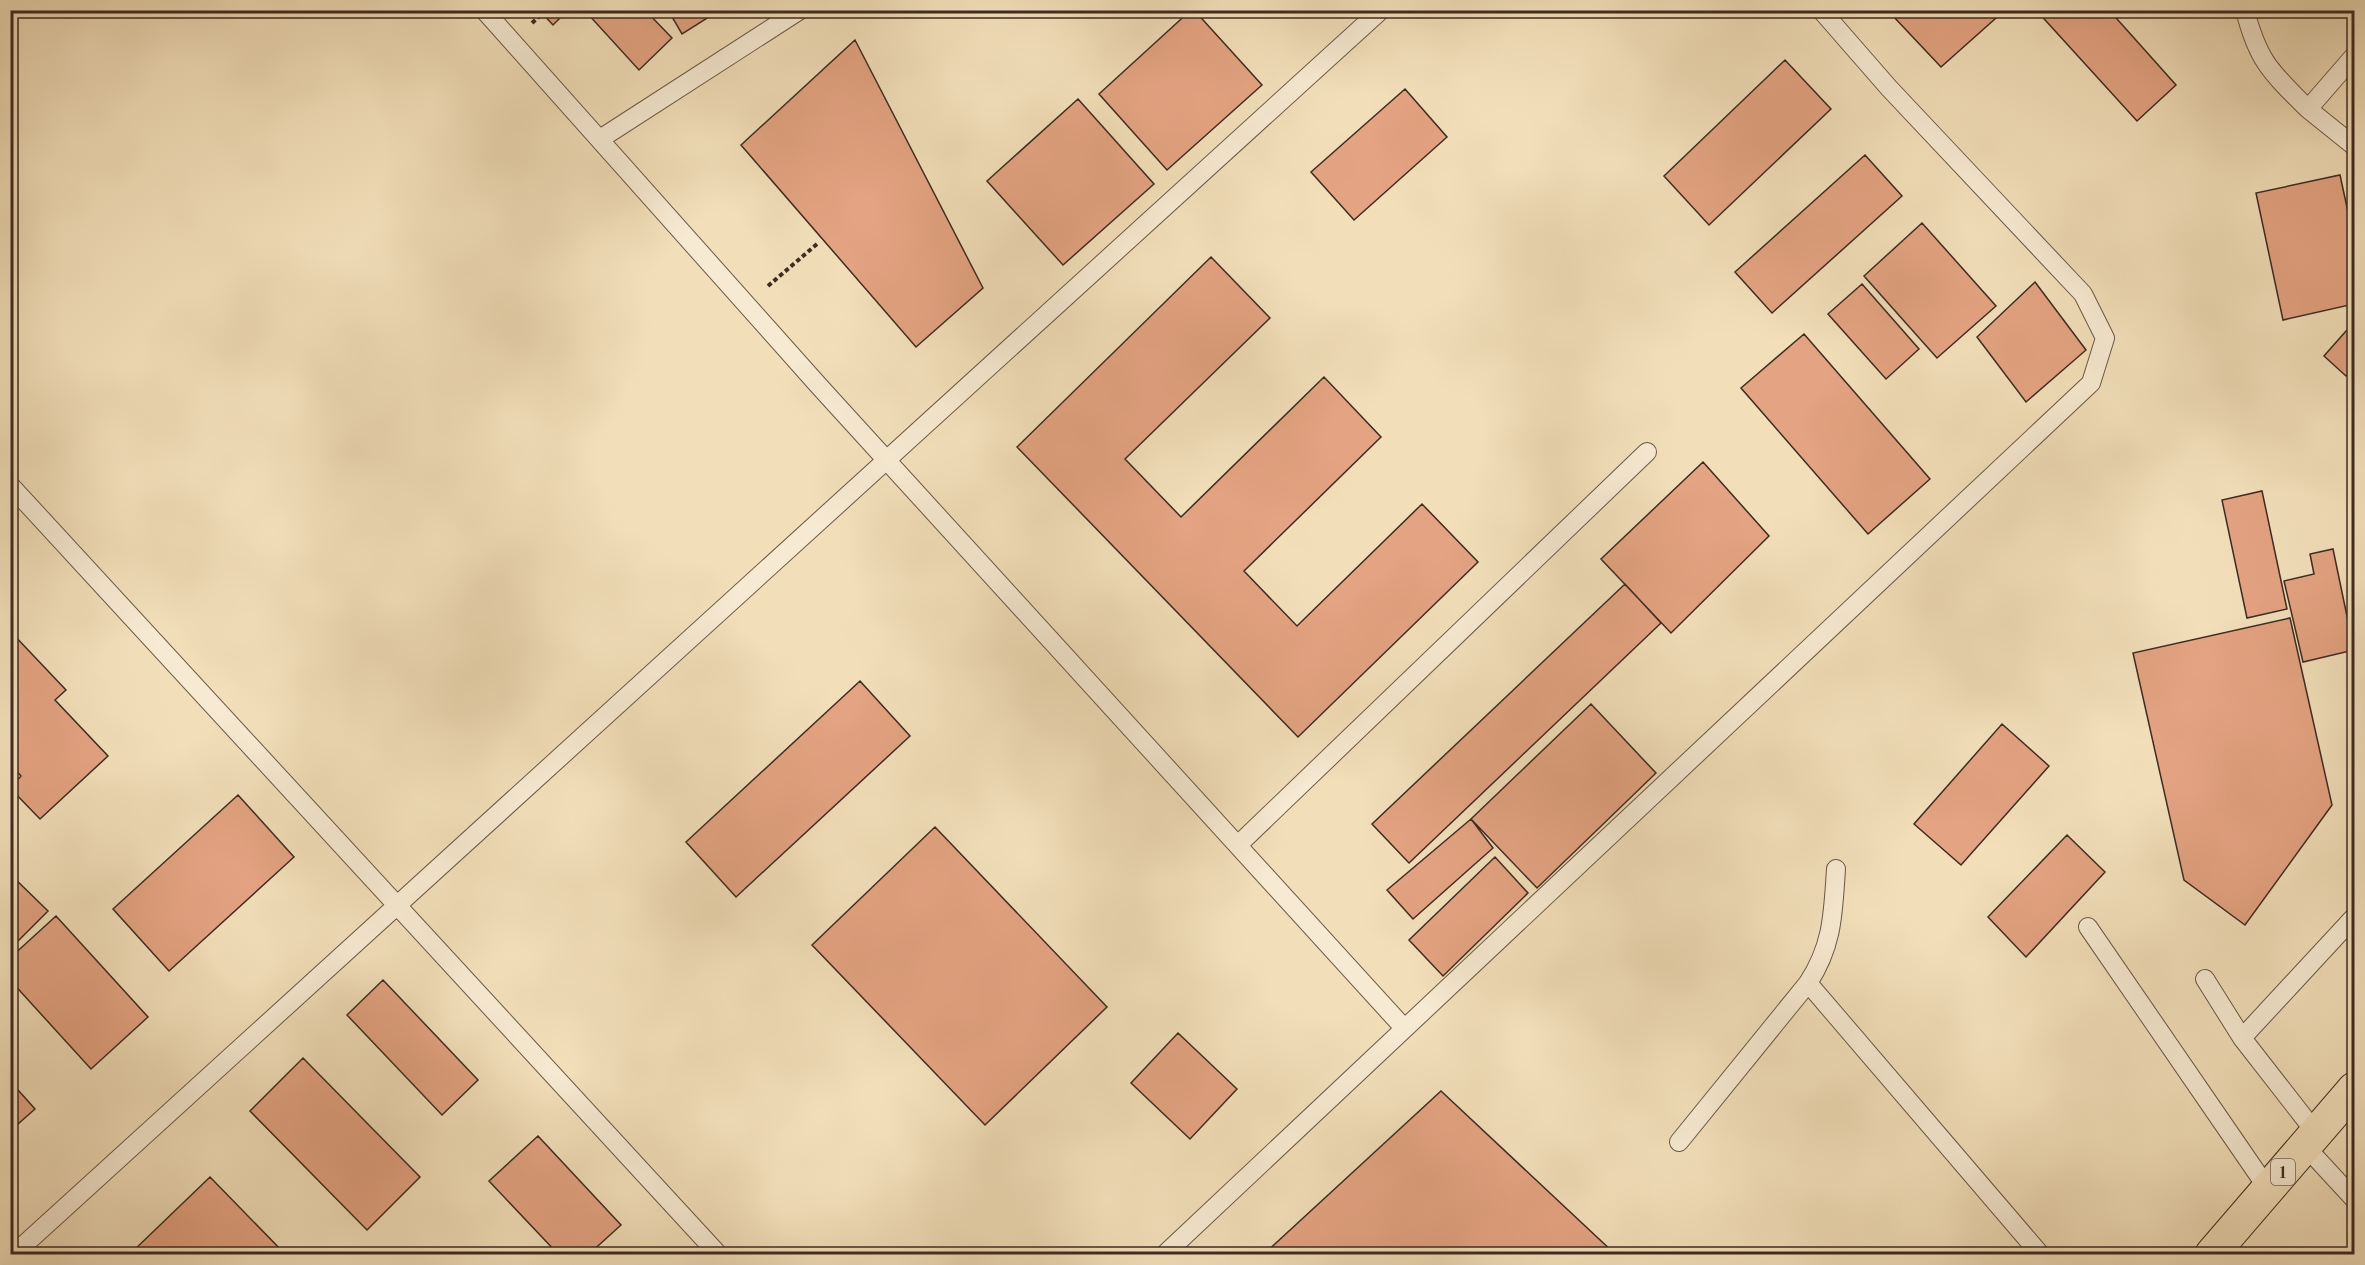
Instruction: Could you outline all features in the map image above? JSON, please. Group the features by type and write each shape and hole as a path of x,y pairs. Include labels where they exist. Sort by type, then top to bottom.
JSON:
{"highway":[{"name":"1","path":"2212,1254 2355,1089"}],"lane":[{"path":"484,10 746,304 1404,1028"},
{"path":"600,139 800,10"},
{"path":"14,1254 1381,10"},
{"path":"2245,10 2253,39 2268,68 2308,109 2355,146"},
{"path":"1165,1254 2091,383 2105,338 2083,294 1889,88 1822,11"},
{"path":"2308,109 2355,56"},
{"path":"1238,845 1647,452"},
{"path":"10,485 717,1254"},
{"path":"1679,1142 1808,983 1822,961 1831,931 1836,869"},
{"path":"2242,1038 2355,917"},
{"path":"2088,927 2268,1189"},
{"path":"2205,979 2311,1140 2355,1199"},
{"path":"1808,983 2040,1254"}],"path":[{"path":"746,304 817,244"}],"building":[{"path":"539,10 568,10 553,25"},
{"path":"589,10 645,10 672,38 639,70 587,13"},
{"path":"668,10 720,10 682,34"},
{"path":"1191,10 1194,10 1262,85 1167,170 1099,94"},
{"path":"1900,10 2005,10 1941,67 1893,16"},
{"path":"2036,10 2109,10 2176,85 2137,121"},
{"path":"855,40 983,288 916,347 741,145"},
{"path":"1785,60 1831,109 1709,225 1664,176"},
{"path":"1405,89 1447,137 1354,220 1311,172"},
{"path":"1078,99 1154,184 1063,265 987,181"},
{"path":"1865,155 1902,196 1772,313 1735,272"},
{"path":"2340,175 2354,240 2354,304 2283,320 2256,193"},
{"path":"1922,223 1996,306 1937,358 1864,276"},
{"path":"1211,257 1270,318 1125,459 1181,517 1324,377 1381,437 1244,571 1297,626 1422,504 1478,562 1298,737 1017,447"},
{"path":"2035,282 2086,350 2026,402 1977,337"},
{"path":"1862,284 1919,349 1886,379 1828,314"},
{"path":"2354,322 2354,367 2346,376 2324,356"},
{"path":"1804,334 1930,479 1868,534 1741,388"},
{"path":"1703,462 1769,536 1671,633 1601,559"},
{"path":"2262,491 2287,609 2247,618 2222,500"},
{"path":"2333,549 2354,650 2303,662 2284,581 2314,574 2310,554"},
{"path":"1625,584 1661,623 1409,863 1372,824"},
{"path":"2290,618 2332,805 2245,925 2184,880 2133,653"},
{"path":"11,632 66,690 55,700 108,756 40,819 10,788 21,776 10,764"},
{"path":"860,681 910,736 736,897 686,842"},
{"path":"1591,704 1656,773 1537,888 1471,819"},
{"path":"2002,724 2049,766 1961,865 1914,824"},
{"path":"238,795 294,857 169,971 113,909"},
{"path":"1471,819 1493,848 1413,919 1387,890"},
{"path":"935,827 1107,1007 985,1125 812,945"},
{"path":"2067,835 2105,872 2026,957 1988,917"},
{"path":"1495,857 1528,893 1443,976 1409,940"},
{"path":"10,874 48,911 10,949"},
{"path":"56,916 148,1017 91,1069 10,980 10,958"},
{"path":"383,980 478,1080 442,1115 347,1015"},
{"path":"1178,1033 1237,1089 1190,1139 1131,1083"},
{"path":"303,1058 420,1177 367,1230 250,1111"},
{"path":"10,1081 35,1109 10,1131"},
{"path":"1441,1091 1615,1254 1264,1254"},
{"path":"538,1136 621,1225 589,1254 558,1254 489,1181"},
{"path":"210,1177 285,1254 130,1254"}]}
